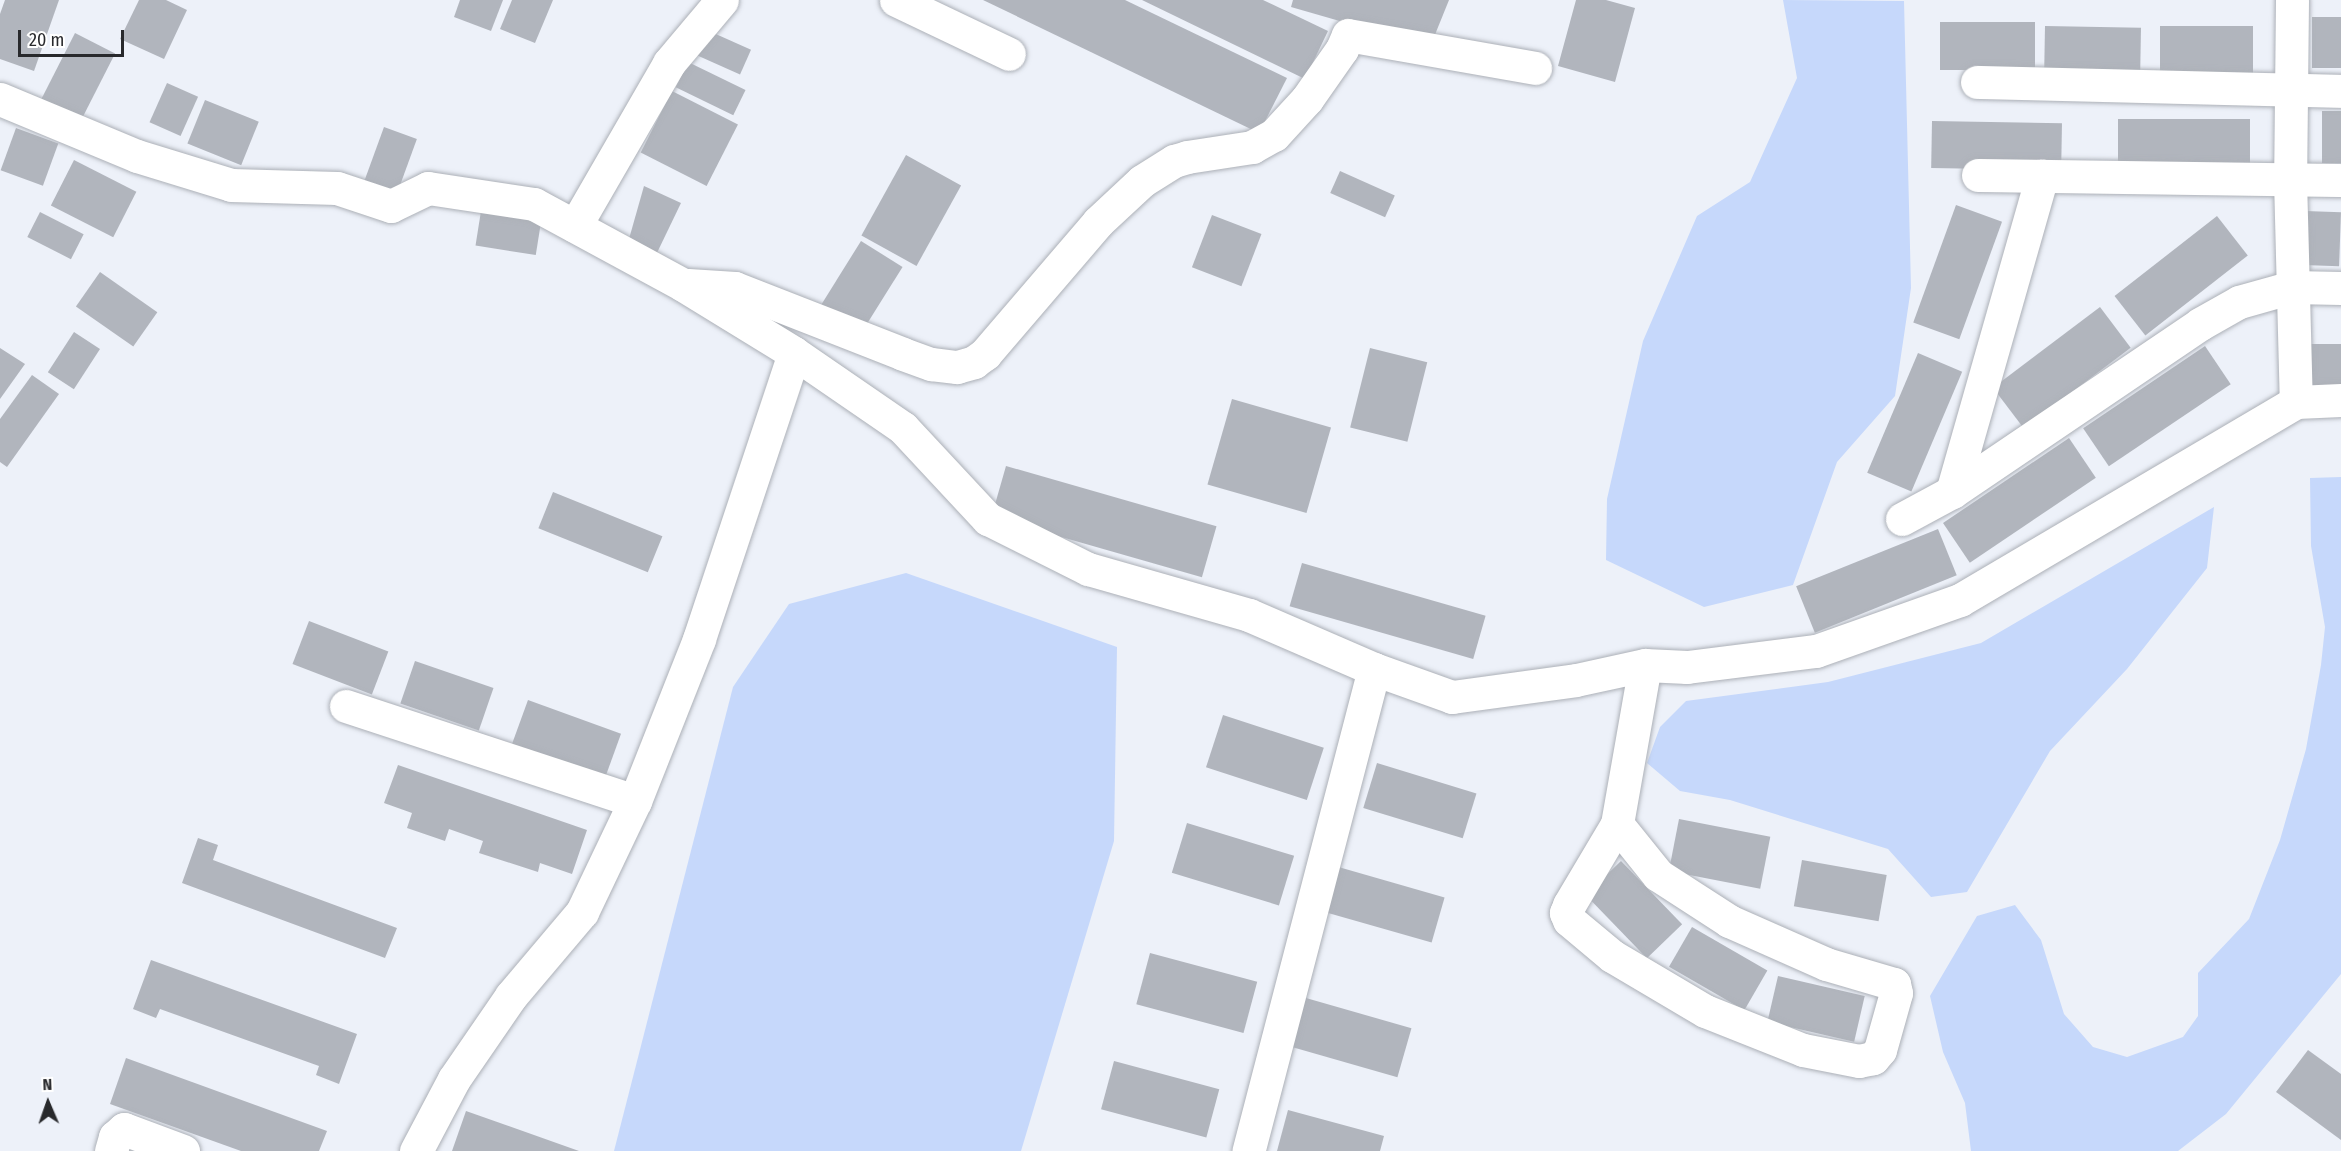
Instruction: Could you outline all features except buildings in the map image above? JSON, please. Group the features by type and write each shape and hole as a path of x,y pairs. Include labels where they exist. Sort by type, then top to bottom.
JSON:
{"street":[{"path":"575,226 669,63 722,0"},
{"path":"896,0 1009,54"},
{"path":"2292,0 2290,180 2296,402"},
{"path":"683,285 735,288 931,364 957,367 974,362 985,354 1098,222 1142,181 1174,161 1252,147 1274,135 1307,99 1348,35 1535,68"},
{"path":"1977,82 2341,91"},
{"path":"0,99 137,156 231,185 337,188 391,206 428,188 534,204 683,285 794,353 903,428 988,519 1088,569 1249,615 1374,669 1452,697 1576,680 1645,665 1687,667 1816,651 1960,600 2296,402 2341,400"},
{"path":"1978,175 2341,180"},
{"path":"1952,492 2042,176"},
{"path":"1902,519 1952,492 2200,324 2238,302 2292,287 2341,288"},
{"path":"416,1151 454,1080 511,996 582,912 635,801 699,639 794,353"},
{"path":"1617,824 1658,875 1729,921 1826,964 1894,984 1896,993 1880,1050 1873,1058 1859,1061 1803,1050 1705,1011 1612,956 1569,920 1566,913 1617,824 1645,665"},
{"path":"1248,1151 1374,669"},
{"path":"346,706 635,801"},
{"path":"111,1151 115,1137 124,1129 183,1151"}],"water":[{"path":"1783,0 1904,1 1911,288 1895,396 1837,462 1793,585 1704,607 1606,560 1607,499 1643,341 1697,216 1750,182 1797,78"},
{"path":"2341,477 2341,974 2226,1114 2178,1151 1971,1151 1965,1103 1943,1052 1930,996 1977,916 2015,905 2041,940 2064,1014 2093,1047 2127,1057 2183,1037 2198,1016 2198,973 2249,919 2280,840 2306,749 2321,665 2325,627 2311,546 2310,478"},
{"path":"2214,507 2207,568 2127,669 2050,751 1967,892 1931,897 1888,849 1730,800 1680,791 1647,763 1660,727 1686,701 1828,682 1981,643"},
{"path":"906,573 1117,647 1114,841 1021,1151 614,1151 733,687 789,604"}]}
